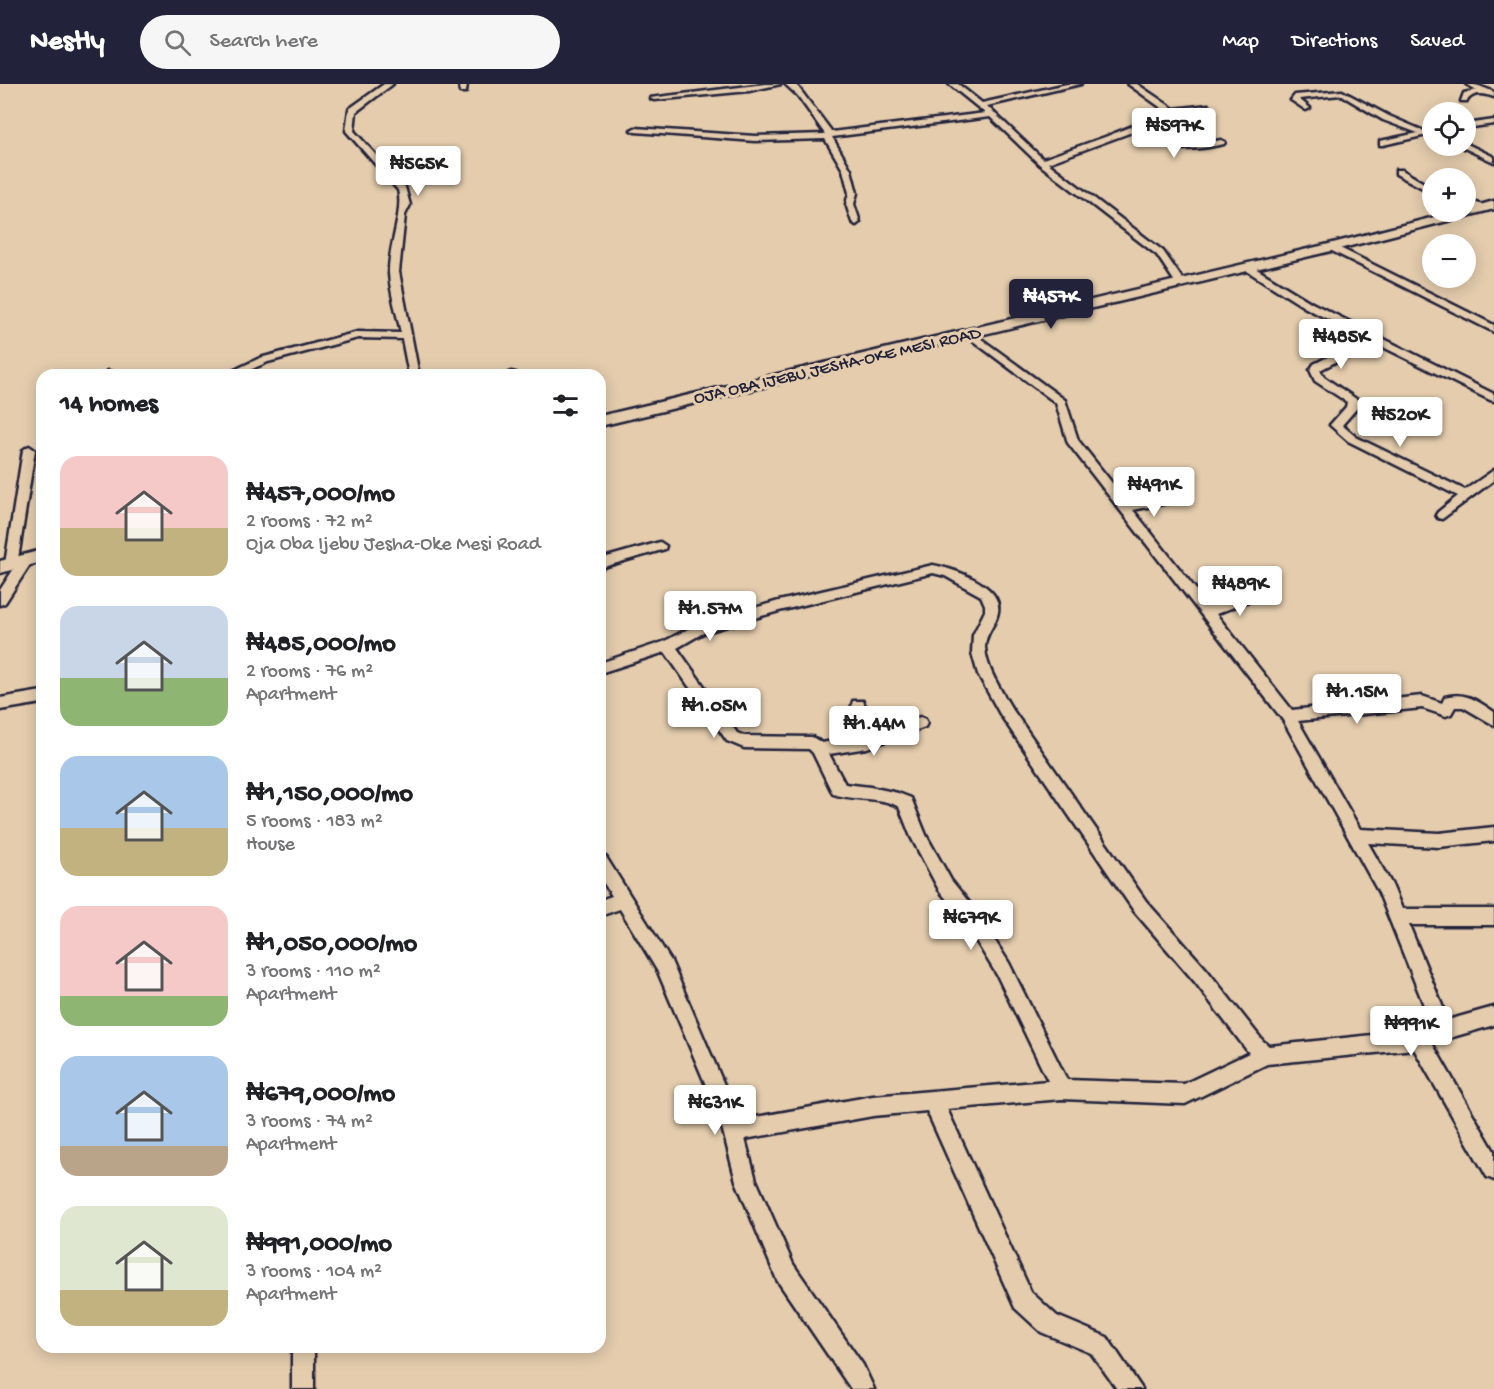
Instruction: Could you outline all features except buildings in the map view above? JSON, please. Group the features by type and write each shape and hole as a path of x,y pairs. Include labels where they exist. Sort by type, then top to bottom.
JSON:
{"main road":[{"name":"OJA OBA IJEBU JESHA-OKE MESI ROAD","path":"606,420 1331,247 1488,207"}],"street":[{"path":"389,84 352,111 350,130 402,189 406,201 406,208 401,215 394,272 413,369"},
{"path":"654,98 749,89 777,84"},
{"path":"789,84 816,113 847,170 853,193 850,204 856,222"},
{"path":"952,84 982,105 1042,162 1160,253 1180,283"},
{"path":"982,105 1077,84"},
{"path":"1132,84 1173,112"},
{"path":"1470,84 1494,95"},
{"path":"1464,99 1467,95 1484,90"},
{"path":"1306,108 1294,100 1295,97 1342,93 1386,118 1422,131"},
{"path":"1042,162 1173,112 1205,107"},
{"path":"635,130 753,140 792,140 992,114"},
{"path":"1476,125 1494,122"},
{"path":"1131,129 1169,145 1185,147 1221,142"},
{"path":"1383,143 1422,136"},
{"path":"1476,152 1494,160"},
{"path":"1399,172 1422,185"},
{"path":"1331,247 1494,329"},
{"path":"1247,267 1308,305 1494,398"},
{"path":"969,333 1061,402 1072,441 1288,716 1398,916 1443,1030"},
{"path":"243,369 264,360 358,335 407,336"},
{"path":"1372,338 1318,366 1315,370 1319,379 1353,401 1351,408 1335,425 1352,439 1467,496"},
{"path":"0,600 20,561 29,450"},
{"path":"1442,515 1494,474"},
{"path":"1124,508 1178,497"},
{"path":"606,562 660,546"},
{"path":"606,666 668,646 698,629 765,609 933,569 948,572 986,594 992,605 991,615 988,625 980,634 978,652 993,690 1045,770 1140,906 1201,976 1256,1047 1266,1055"},
{"path":"1206,613 1262,591"},
{"path":"668,646 732,737 744,742 806,742 819,749 842,747 867,742 920,723"},
{"path":"0,704 36,698"},
{"path":"1288,716 1422,702 1446,710 1450,701 1466,701 1494,719"},
{"path":"842,747 858,738 862,724 858,705"},
{"path":"819,749 839,789 850,793 897,799 905,803 919,837 945,885 970,916 1003,969 1062,1089"},
{"path":"1356,836 1439,840 1494,834"},
{"path":"606,872 665,967 733,1131 746,1181 785,1272 863,1389"},
{"path":"606,906 623,900"},
{"path":"1398,916 1494,917"},
{"path":"733,1131 873,1106 1062,1089 1185,1094 1266,1055 1419,1039 1494,1016"},
{"path":"1419,1039 1494,1170"},
{"path":"933,1101 1023,1300 1049,1324 1099,1346 1131,1389"},
{"path":"303,1353 303,1389"}]}
